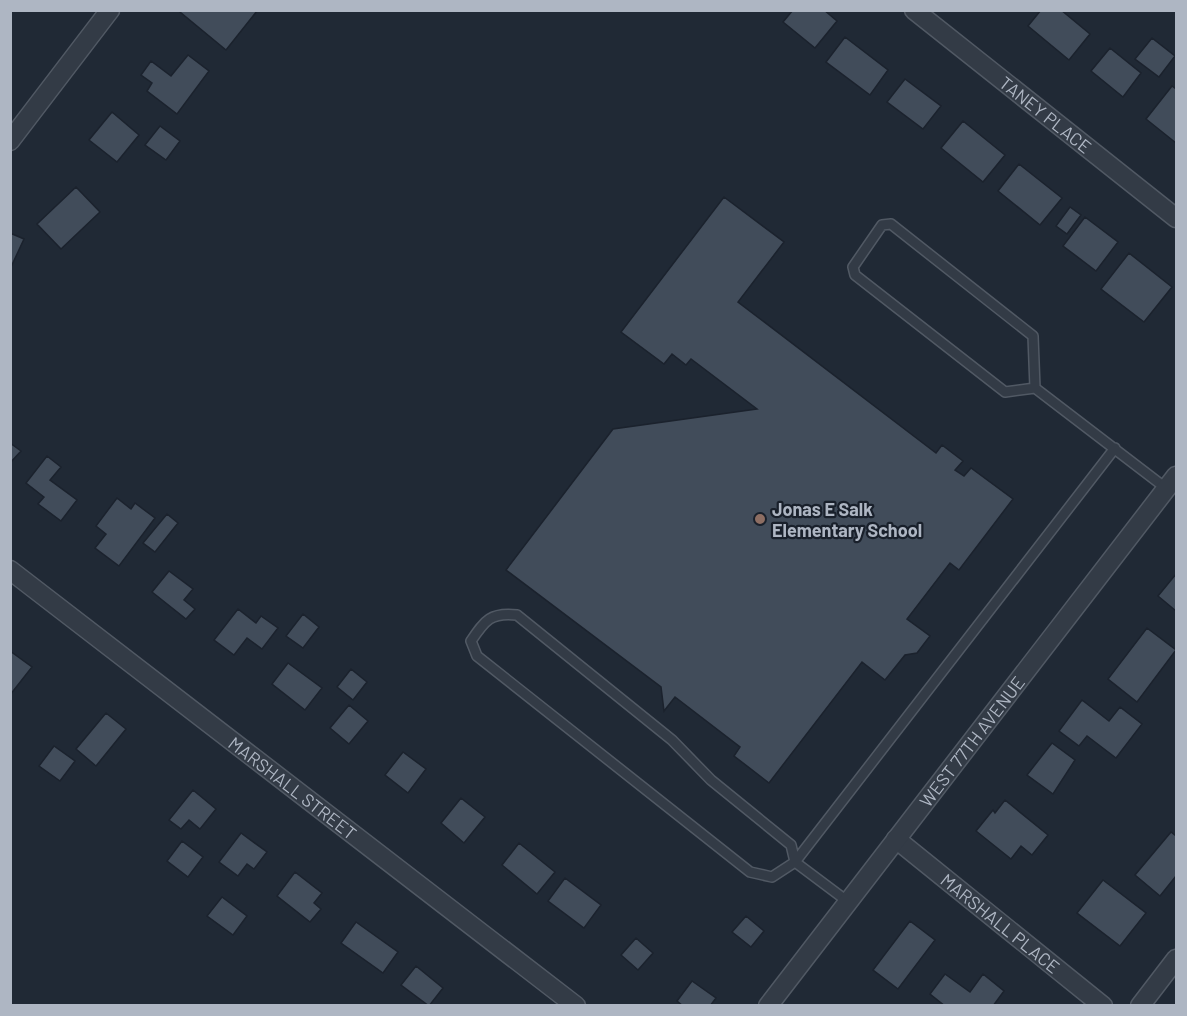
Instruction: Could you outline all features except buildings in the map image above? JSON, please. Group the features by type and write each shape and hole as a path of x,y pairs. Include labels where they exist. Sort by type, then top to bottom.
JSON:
{"street":[{"path":"10,141 110,10"},
{"name":"TANEY PLACE","path":"914,10 1176,218"},
{"name":"WEST 77TH AVENUE","path":"768,1005 1172,483"},
{"name":"MARSHALL STREET","path":"10,570 576,1005"},
{"name":"MARSHALL PLACE","path":"896,839 1103,1005"},
{"path":"1140,1005 1176,959"}],"lane":[{"path":"1035,388 1033,336 891,224 882,225 853,267 855,275 1005,392 1035,388 1114,448 1172,483"},
{"path":"848,901 795,862 791,845 711,780 672,740 517,615 500,613 482,624 471,641 477,656 750,872 772,877 795,862 1114,448"}],"place":[{"name":"Jonas E Salk Elementary School","path":"760,519"}]}
